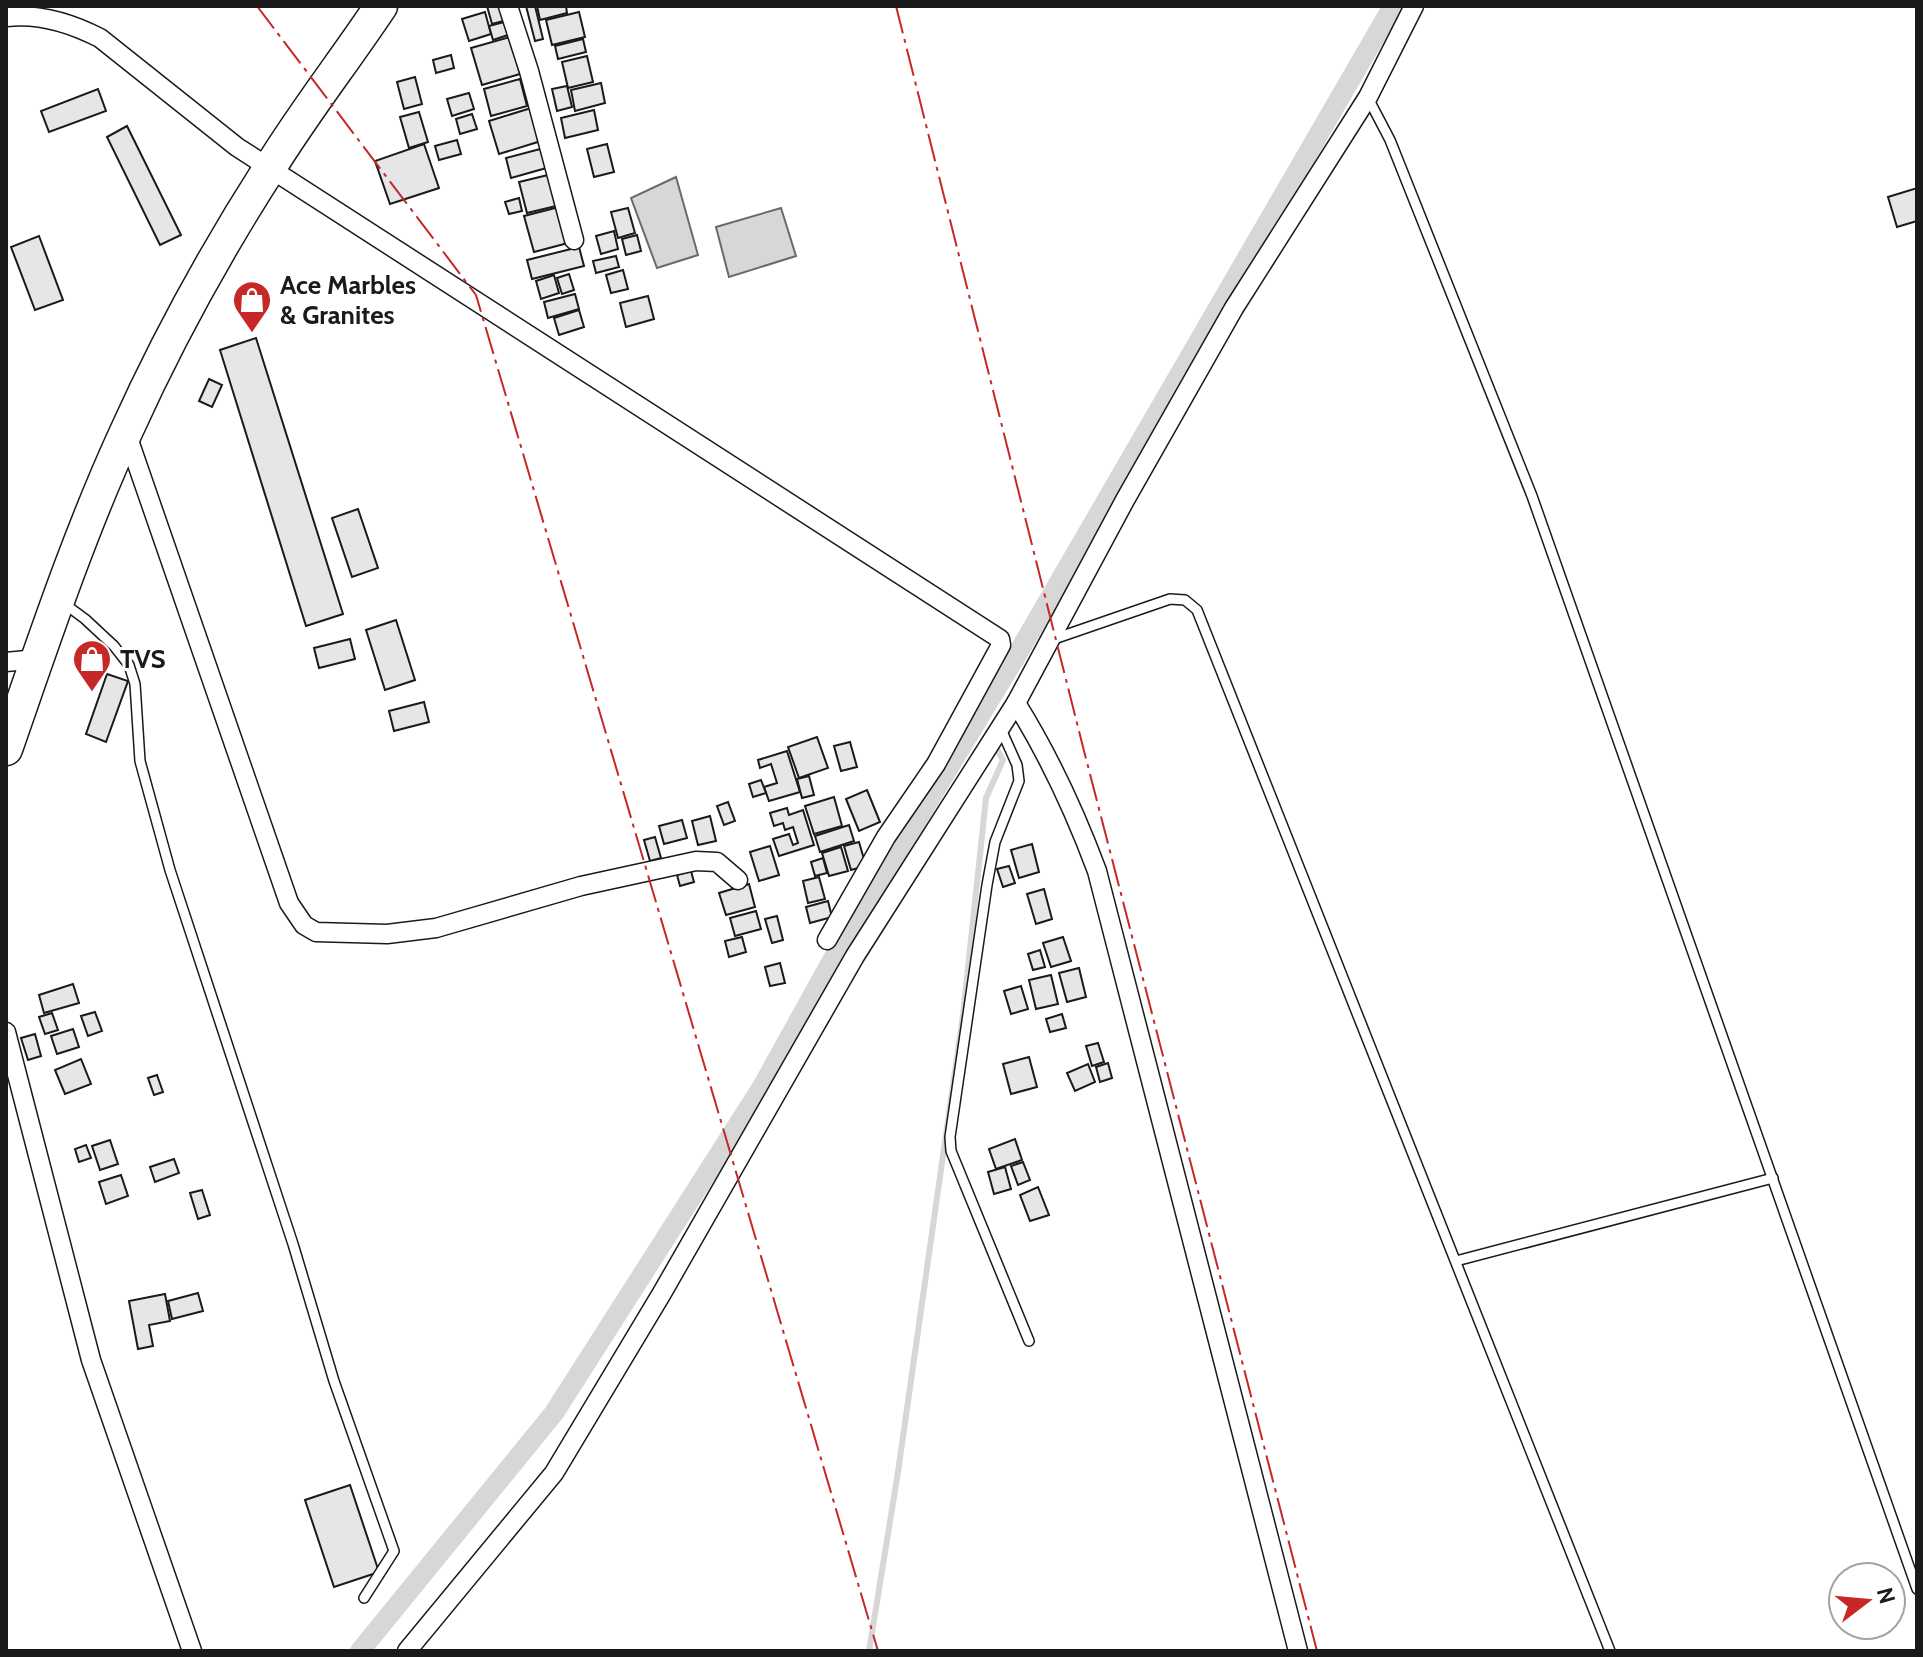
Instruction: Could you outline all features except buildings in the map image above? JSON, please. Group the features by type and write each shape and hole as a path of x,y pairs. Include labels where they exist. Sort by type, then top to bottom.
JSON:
{"highway":[{"path":"6,749 22,660 59,601 126,431 172,339 269,168 381,6"}],"street":[{"path":"508,6 529,71 574,240"},
{"path":"407,1651 554,1473 662,1293 838,983 1016,703 1234,308 1368,97 1414,6"},
{"path":"6,17 52,19 76,25 100,38 237,147 998,636 1001,645 936,764 886,837 827,940"},
{"path":"126,431 289,903 304,925 316,932 332,934 387,934 436,928 581,886 696,861 717,862 738,880"},
{"path":"1016,703 1043,746 1082,830 1097,871 1298,1651"},
{"path":"936,764 965,782"},
{"path":"6,1032 91,1360 192,1651"}],"lane":[{"path":"1368,97 1390,140 1532,496 1917,1589"},
{"path":"1047,642 1170,599 1185,600 1197,610 1610,1651"},
{"path":"59,601 85,619 114,646 129,665 135,684 140,761 170,870 293,1244 334,1381 394,1551 364,1598"},
{"path":"1000,727 1017,765 1019,781 995,842 950,1137 951,1151 1029,1341"},
{"path":"1456,1261 1773,1178"}],"shaded area":[{"path":"676,177 698,255 657,268 631,198"},
{"path":"781,208 796,256 729,277 716,227"}],"waterway":[{"path":"360,1651 554,1413 762,1087 830,964 1018,653 1393,6"},
{"path":"869,1651 898,1472 963,1015 986,798 1003,760 998,751"}],"power":[{"path":"257,6 476,295 878,1651"},
{"path":"896,6 1083,747 1317,1651"}],"place":[{"name":"Ace Marbles & Granites","path":"252,334"},
{"name":"TVS","path":"92,693"}]}
